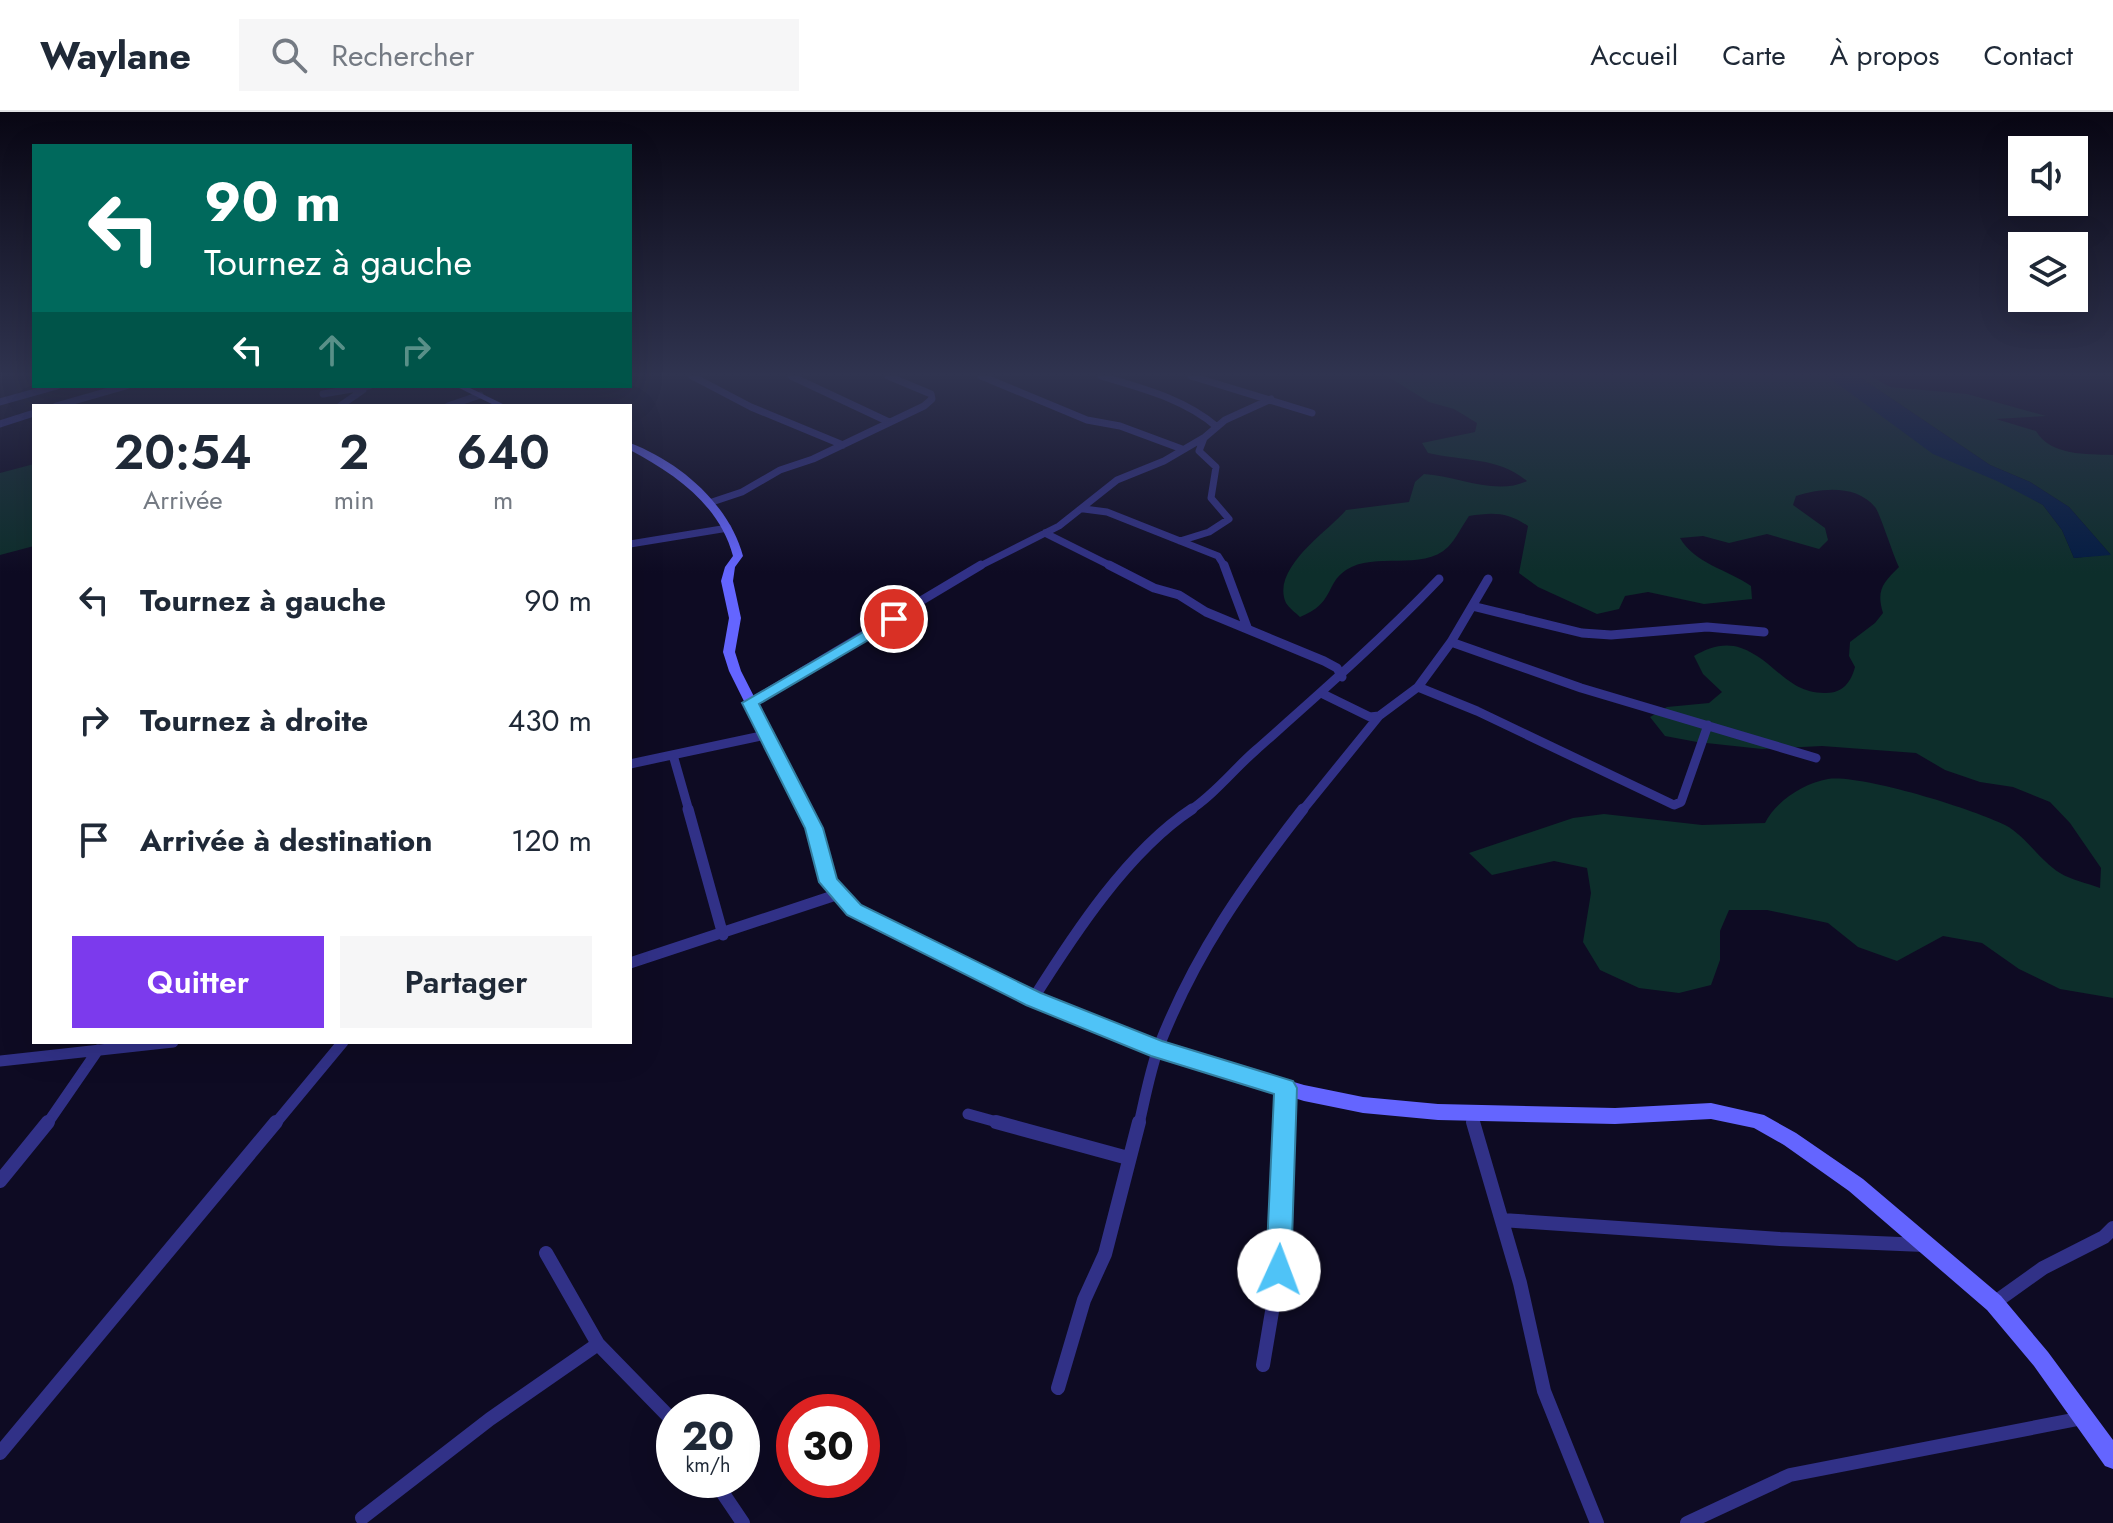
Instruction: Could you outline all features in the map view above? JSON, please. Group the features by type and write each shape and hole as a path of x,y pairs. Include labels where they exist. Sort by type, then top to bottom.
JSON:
{"main road":[{"path":"632,447 660,462 709,503 728,528 738,556 728,571 735,618 729,652 750,703 814,828 824,871 854,910 1033,999 1158,1049 1285,1088 1363,1105 1471,1114 1586,1116 1731,1113 1758,1121 1790,1139 1856,1185 1930,1245 1994,1303 2041,1359 2113,1458"}],"street":[{"path":"835,442 843,445"},
{"path":"709,503 742,492 780,470 849,442"},
{"path":"1163,442 1182,449"},
{"path":"750,703 966,574 1045,533 1082,509 1117,480 1164,461 1196,442"},
{"path":"1180,541 1209,532 1229,519 1211,498 1216,467 1199,451 1203,442"},
{"path":"1082,509 1100,510 1221,559 1247,627"},
{"path":"632,544 728,528"},
{"path":"1045,533 1105,565 1337,668 1342,677"},
{"path":"1033,999 1074,934 1162,829 1211,797 1240,764 1342,677 1439,579"},
{"path":"1058,1388 1084,1300 1105,1254 1158,1049 1197,960 1246,882 1379,716 1418,687 1451,642 1488,579"},
{"path":"1472,606 1582,633 1611,635 1707,627 1764,632"},
{"path":"1451,642 1581,688 1816,758"},
{"path":"1418,687 1477,711 1674,805 1681,802 1708,725"},
{"path":"1323,694 1370,717 1379,716"},
{"path":"632,764 766,735"},
{"path":"673,755 723,935"},
{"path":"632,962 723,935 839,894"},
{"path":"0,1061 154,1044"},
{"path":"0,1453 341,1044"},
{"path":"0,1181 34,1145 67,1091 98,1050"},
{"path":"1263,1365 1279,1270 1285,1088"},
{"path":"968,1114 1128,1158"},
{"path":"1471,1114 1520,1283 1544,1391 1597,1523"},
{"path":"1502,1220 1780,1239 1930,1245"},
{"path":"1994,1303 2043,1268 2104,1237 2113,1228"},
{"path":"546,1253 598,1344 656,1404"},
{"path":"362,1518 490,1419 598,1344"},
{"path":"1687,1523 1790,1475 2083,1418"},
{"path":"726,1498 743,1523"}],"green space":[{"path":"1934,442 2043,505 2062,530 2074,558 2110,554 2069,507 2030,482 1990,465 1956,442 2047,442 2070,452 2113,455 2113,998 2060,989 2019,969 1982,943 1943,936 1897,961 1858,947 1828,923 1767,910 1729,910 1720,931 1720,960 1711,985 1679,993 1639,988 1600,970 1583,942 1591,893 1587,868 1554,861 1492,875 1469,853 1573,818 1604,814 1702,825 1765,823 1783,800 1800,789 1819,781 1844,779 1917,794 1990,818 2013,830 2046,862 2074,880 2100,888 2101,868 2070,823 2050,802 2013,787 1980,782 1945,770 1916,753 1822,746 1762,749 1697,742 1665,736 1650,717 1667,707 1709,703 1722,692 1703,674 1694,656 1722,646 1735,646 1753,653 1791,682 1813,692 1832,692 1845,686 1855,667 1849,656 1850,642 1883,613 1880,598 1882,587 1899,567 1875,507 1858,494 1827,490 1796,496 1793,505 1825,528 1828,540 1819,549 1767,534 1729,543 1703,536 1680,538 1694,554 1751,586 1752,599 1704,604 1648,592 1625,596 1619,609 1597,614 1538,587 1519,573 1528,526 1500,514 1486,514 1469,516 1451,544 1437,554 1412,560 1371,562 1346,570 1339,575 1319,606 1300,617 1286,603 1283,590 1286,577 1304,551 1346,510 1409,502 1415,482 1424,474 1502,487 1527,481 1492,464 1428,453 1422,443"},
{"path":"32,465 32,547 0,555 0,473"}],"water":[{"path":"1916,442 1956,442 1990,465 2030,482 2069,507 2111,555 2074,558 2062,530 2043,505 1997,481 1933,454"}],"route":[{"path":"894,619 750,703 814,828 828,882 854,910 879,925 1033,999 1158,1049 1285,1088 1279,1270"}]}
